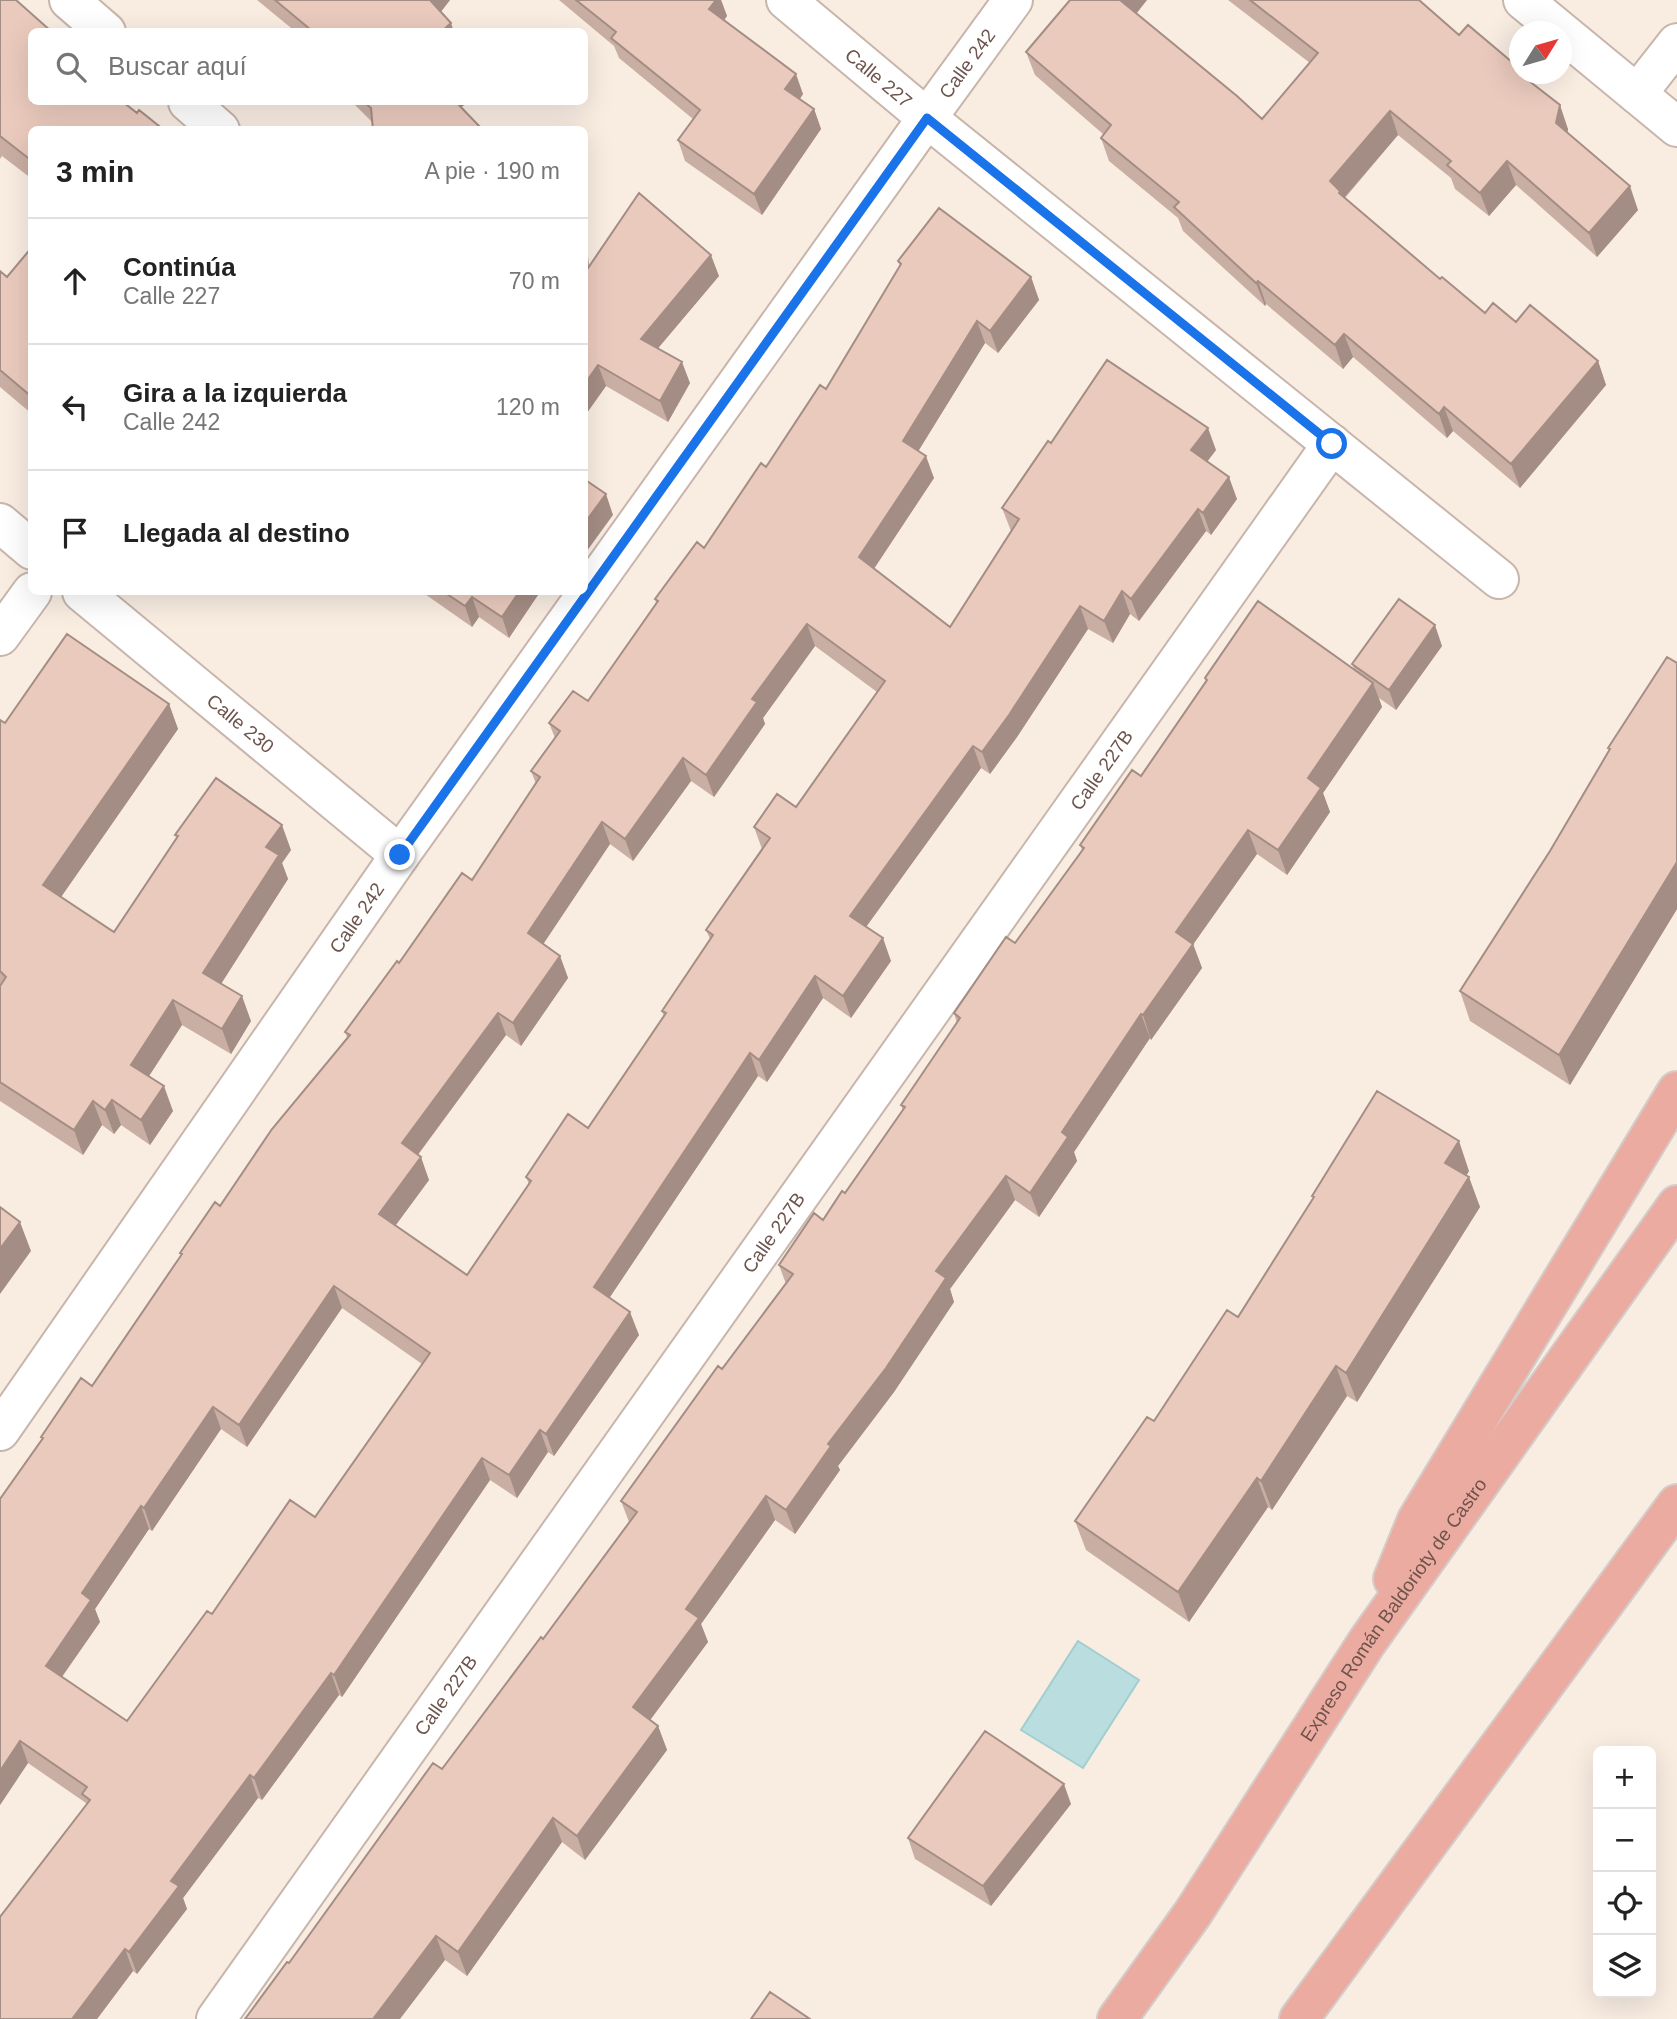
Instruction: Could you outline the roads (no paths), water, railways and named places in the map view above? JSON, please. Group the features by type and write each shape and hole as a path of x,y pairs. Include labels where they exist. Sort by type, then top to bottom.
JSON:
{"highway":[{"path":"1367,1642 1418,1520 1677,1091"},
{"name":"Expreso Román Baldorioty de Castro","path":"1117,2019 1194,1913 1367,1642 1677,1205"},
{"path":"1299,2019 1677,1504"}],"street":[{"path":"69,0 101,28"},
{"name":"Calle 227","path":"786,0 927,118 1499,579"},
{"name":"Calle 242","path":"588,592 1013,0"},
{"path":"1523,0 1677,127"},
{"path":"1637,94 1677,43"},
{"path":"191,105 215,126"},
{"name":"Calle 227B","path":"216,2019 1332,444"},
{"path":"0,523 28,547"},
{"path":"0,636 30,595"},
{"name":"Calle 230","path":"86,595 400,855"},
{"name":"Calle 242","path":"0,1431 400,855 586,595"}],"water":[{"path":"1078,1641 1139,1680 1083,1768 1021,1730"}]}
